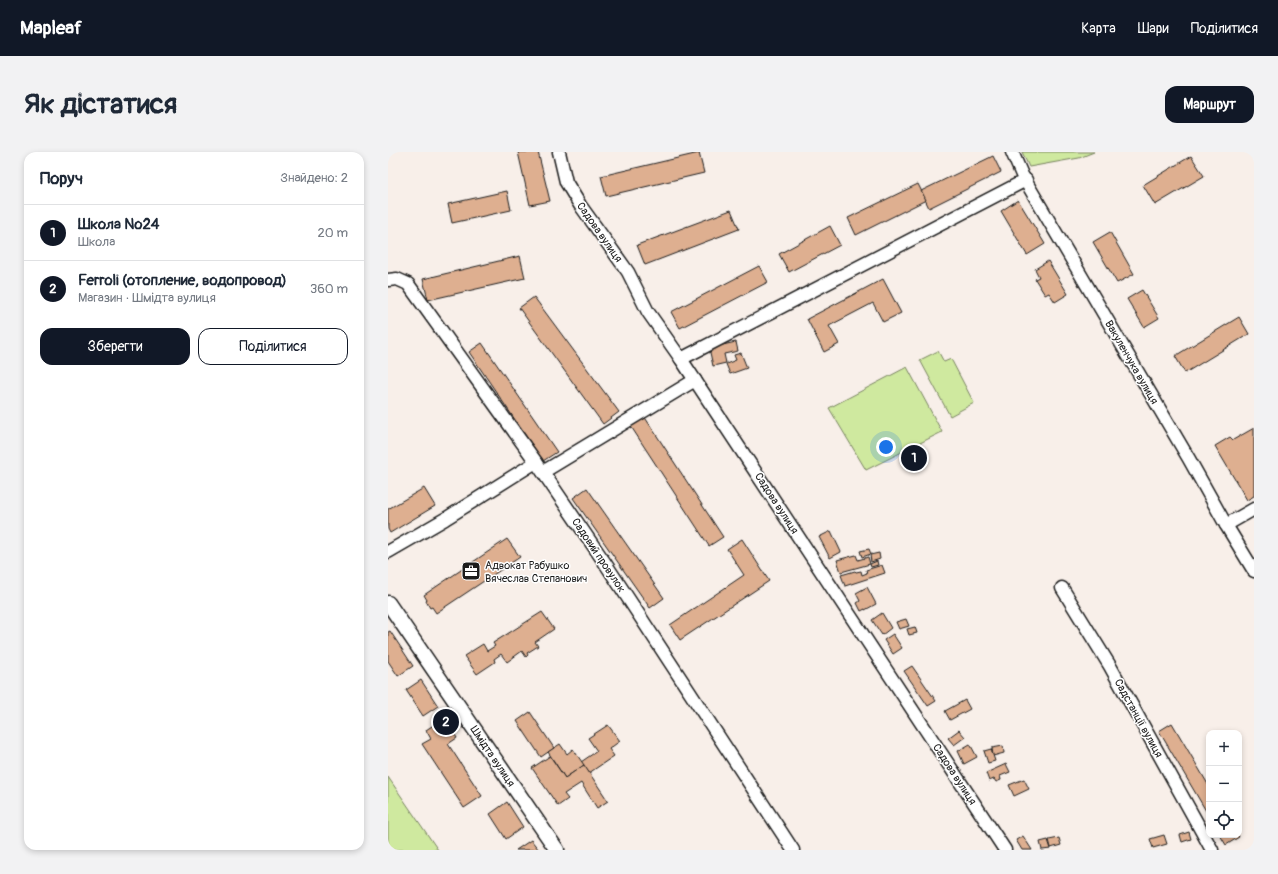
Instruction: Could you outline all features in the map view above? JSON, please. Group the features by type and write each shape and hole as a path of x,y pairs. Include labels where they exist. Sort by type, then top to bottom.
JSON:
{"street":[{"name":"Садова вулиця","path":"559,152 566,182 580,205 628,272 648,312 681,358 1005,850"},
{"name":"Вакуленчука вулиця","path":"1012,152 1026,180 1254,571"},
{"path":"681,358 1026,180"},
{"name":"Садовий провулок","path":"388,280 397,279 408,284 540,467 609,569 793,850"},
{"path":"388,552 695,380"},
{"path":"1226,525 1254,509"},
{"name":"Садстанції вулиця","path":"1062,588 1110,666 1212,850"},
{"name":"Шмідта вулиця","path":"388,603 557,850"}],"green space":[{"path":"1022,152 1094,152 1079,158 1029,167"},
{"path":"938,351 944,362 951,359 974,403 950,416 920,360"},
{"path":"907,367 942,432 866,470 829,408"},
{"path":"388,777 438,850 388,850"}],"building":[{"path":"518,152 538,152 550,201 530,205"},
{"path":"699,153 704,173 606,196 601,176"},
{"path":"993,156 1001,172 929,208 921,191"},
{"path":"1191,156 1204,176 1155,205 1143,185"},
{"path":"918,184 926,200 856,235 848,218"},
{"path":"507,191 511,210 452,223 448,204"},
{"path":"1018,200 1045,244 1027,255 1001,211"},
{"path":"731,210 739,229 645,265 637,245"},
{"path":"830,226 840,245 789,272 779,254"},
{"path":"1110,232 1134,274 1117,283 1093,242"},
{"path":"520,256 525,278 428,300 423,279"},
{"path":"1048,261 1068,294 1055,302 1049,293 1045,295 1035,279 1039,277 1035,269"},
{"path":"759,266 768,282 680,328 671,312"},
{"path":"883,279 901,313 883,322 873,303 829,326 839,344 824,352 807,319"},
{"path":"1142,290 1159,318 1144,327 1127,299"},
{"path":"534,297 619,412 603,424 519,308"},
{"path":"1239,317 1249,334 1185,373 1175,356"},
{"path":"736,342 738,351 724,354 726,363 713,366 709,348"},
{"path":"482,343 557,452 543,461 469,352"},
{"path":"741,353 747,368 730,374 726,364 736,360 734,355"},
{"path":"644,416 723,537 709,546 630,425"},
{"path":"1254,428 1254,496 1247,500 1215,446 1230,437 1233,440"},
{"path":"424,488 435,506 390,533 388,529 388,509"},
{"path":"587,488 664,598 650,608 573,498"},
{"path":"831,531 841,552 830,558 819,537"},
{"path":"507,539 520,557 436,613 432,607 430,608 424,595"},
{"path":"742,539 769,581 680,640 670,625 744,575 727,549"},
{"path":"869,549 871,554 862,557 860,551"},
{"path":"879,553 880,559 871,562 870,555"},
{"path":"856,555 858,560 868,557 870,564 841,572 837,560"},
{"path":"877,561 878,565 871,567 870,564"},
{"path":"882,565 885,573 845,586 841,575 861,571 862,575 867,573 866,570"},
{"path":"867,587 876,604 861,611 857,603 860,601 856,593"},
{"path":"542,612 554,629 535,642 538,646 527,653 528,655 526,657 522,651 507,662 501,654 494,659 495,662 477,674 464,656 483,644 487,651 495,646 493,643"},
{"path":"882,613 891,628 882,635 872,620"},
{"path":"906,619 909,626 899,629 896,622"},
{"path":"915,627 917,633 909,635 907,629"},
{"path":"390,631 413,666 398,676 388,661 388,632"},
{"path":"893,634 902,648 893,654 884,640"},
{"path":"912,666 936,701 928,706 904,671"},
{"path":"421,680 438,706 423,716 406,690"},
{"path":"965,700 970,709 950,720 945,711"},
{"path":"530,712 554,748 541,757 517,721"},
{"path":"444,718 457,738 448,744 482,796 464,808 422,744 431,739 426,730"},
{"path":"1172,723 1206,781 1206,811 1159,731"},
{"path":"608,725 620,741 609,749 614,756 589,773 581,762 597,751 588,738"},
{"path":"959,730 965,737 954,745 948,738"},
{"path":"560,744 567,754 573,749 584,765 565,778 548,752"},
{"path":"970,744 977,757 964,764 958,751"},
{"path":"1003,746 1004,753 993,756 992,748"},
{"path":"991,749 995,761 988,763 984,751"},
{"path":"550,756 565,778 584,765 608,801 597,808 581,783 564,794 568,799 558,806 532,768"},
{"path":"1006,764 1010,772 1000,776 1001,780 996,782 994,779 989,781 986,773"},
{"path":"1024,779 1029,789 1014,796 1009,785"},
{"path":"507,802 523,827 506,839 490,814"},
{"path":"1189,832 1191,839 1182,842 1180,835"},
{"path":"1164,835 1167,844 1153,848 1150,839"},
{"path":"1023,836 1032,850 1022,850 1016,840"},
{"path":"1059,838 1061,845 1051,848 1049,840"},
{"path":"1222,838 1237,838 1226,845"},
{"path":"531,840 539,850 516,850"},
{"path":"1048,840 1051,849 1042,850 1040,842"}],"place":[{"name":"Школа №24","path":"914,458"},
{"name":"Адвокат Рабушко Вячеслав Степанович","path":"471,571"},
{"name":"Ferroli (отопление, водопровод)","path":"446,722"}]}
